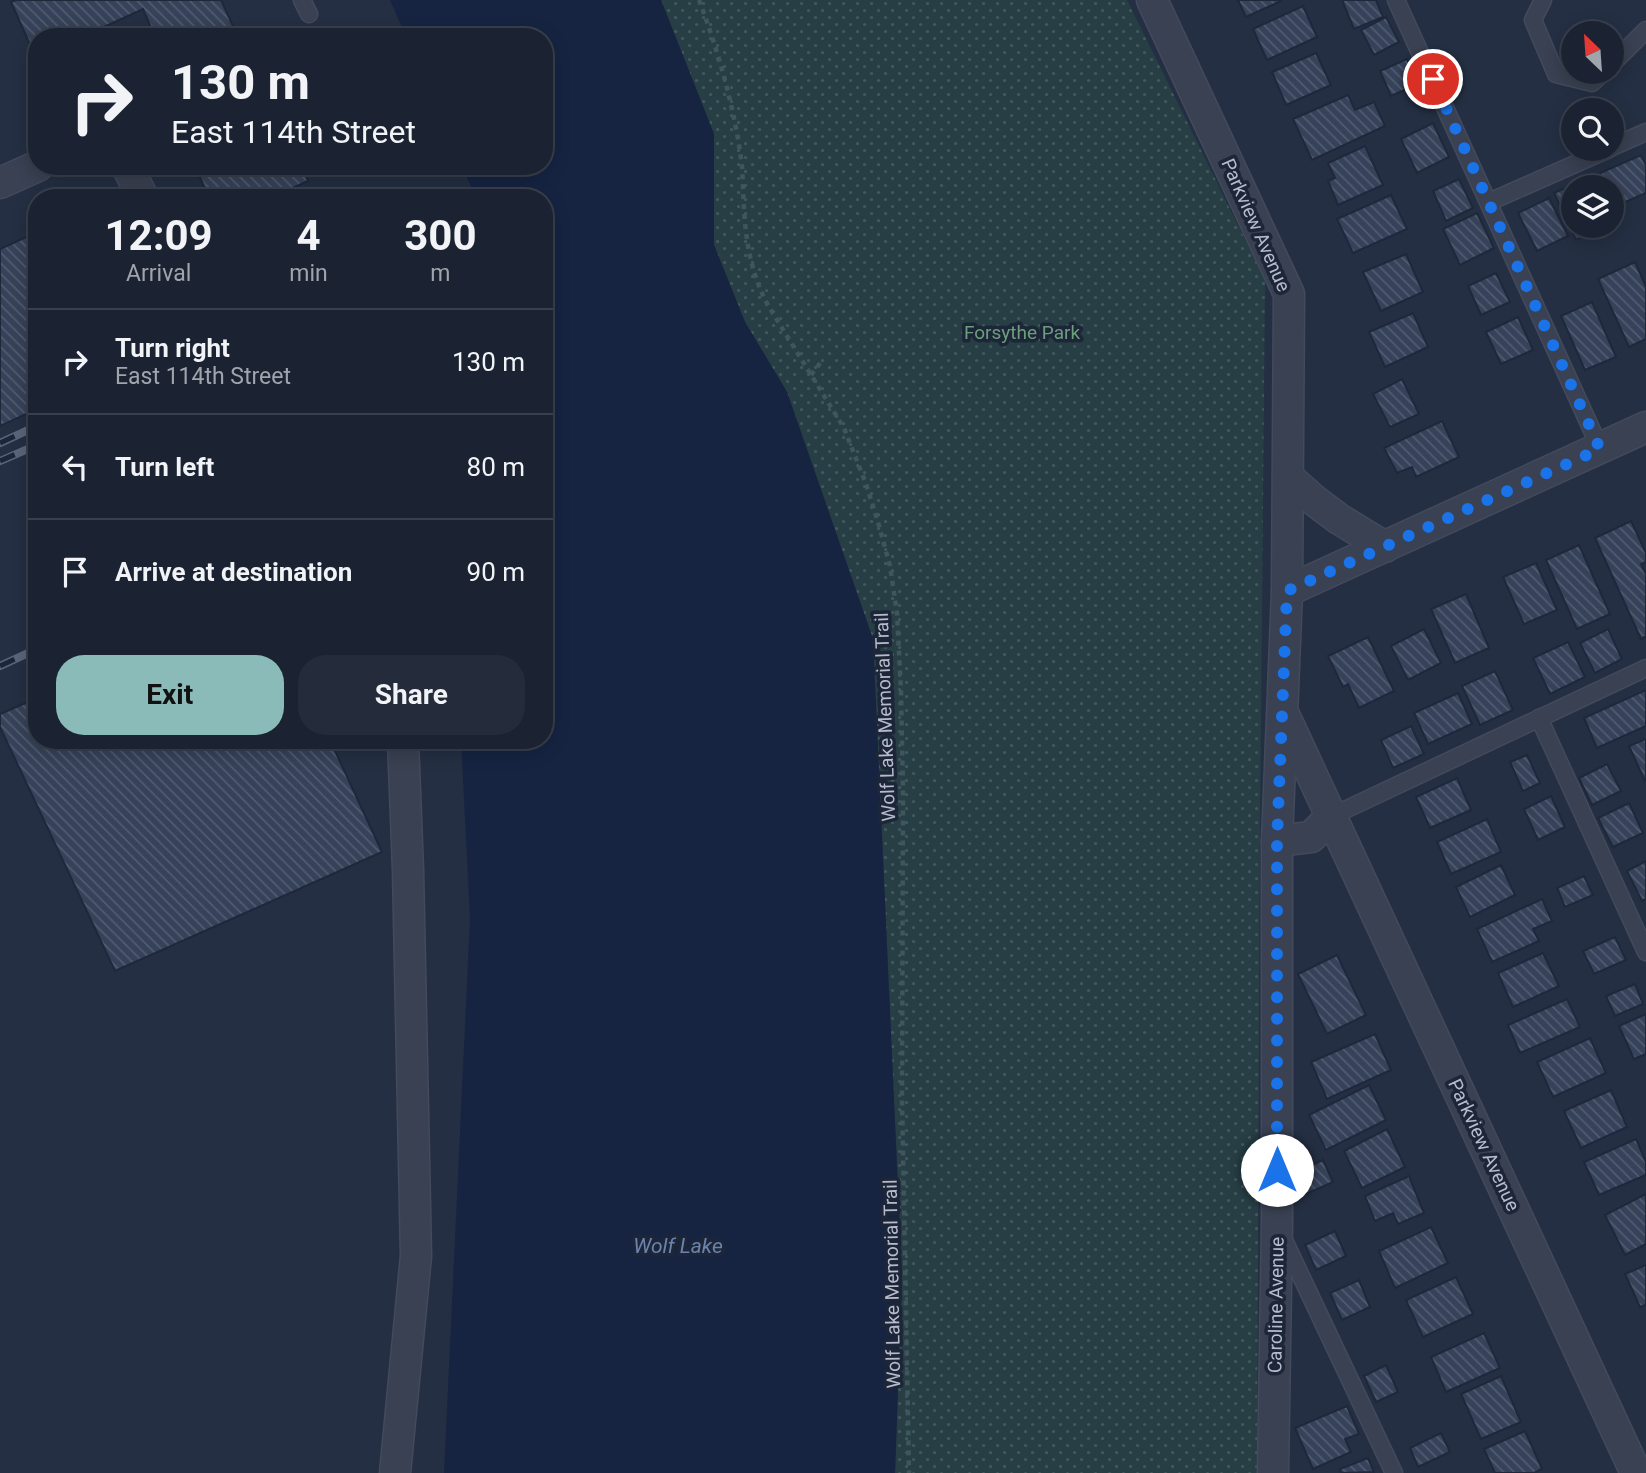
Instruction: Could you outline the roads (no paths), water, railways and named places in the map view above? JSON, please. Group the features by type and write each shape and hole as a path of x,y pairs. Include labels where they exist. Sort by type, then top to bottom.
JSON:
{"street":[{"name":"Parkview Avenue","path":"1152,0 1289,295 1287,591"},
{"path":"0,183 28,170"},
{"path":"1287,591 1646,428"},
{"path":"1288,477 1323,507 1385,547"},
{"name":"Caroline Avenue","path":"1273,1473 1277,1224 1277,841 1287,591"},
{"name":"Parkview Avenue","path":"1282,710 1636,1473"},
{"path":"395,1473 416,1256 403,749"},
{"path":"1277,841 1311,837 1332,816"}],"lane":[{"path":"1396,0 1600,449"},
{"path":"1543,0 1534,20 1556,74 1561,75"},
{"path":"1624,52 1646,30"},
{"path":"1624,142 1646,132"},
{"path":"1489,202 1581,161"},
{"path":"1332,816 1646,668"},
{"path":"1539,718 1646,952"},
{"path":"1277,1224 1394,1473"}],"water":[{"name":"Wolf Lake","path":"390,0 661,0 714,134 714,245 745,322 787,392 873,639 902,1276 895,1473 444,1473 470,918 461,749 553,749 553,189 469,189 466,175 553,175 553,28 402,28"}],"railway":[{"path":"0,443 28,430"},
{"path":"0,461 28,449"},
{"path":"0,666 28,653"}],"park label":[{"name":"Forsythe Park","path":"1022,332"}]}
